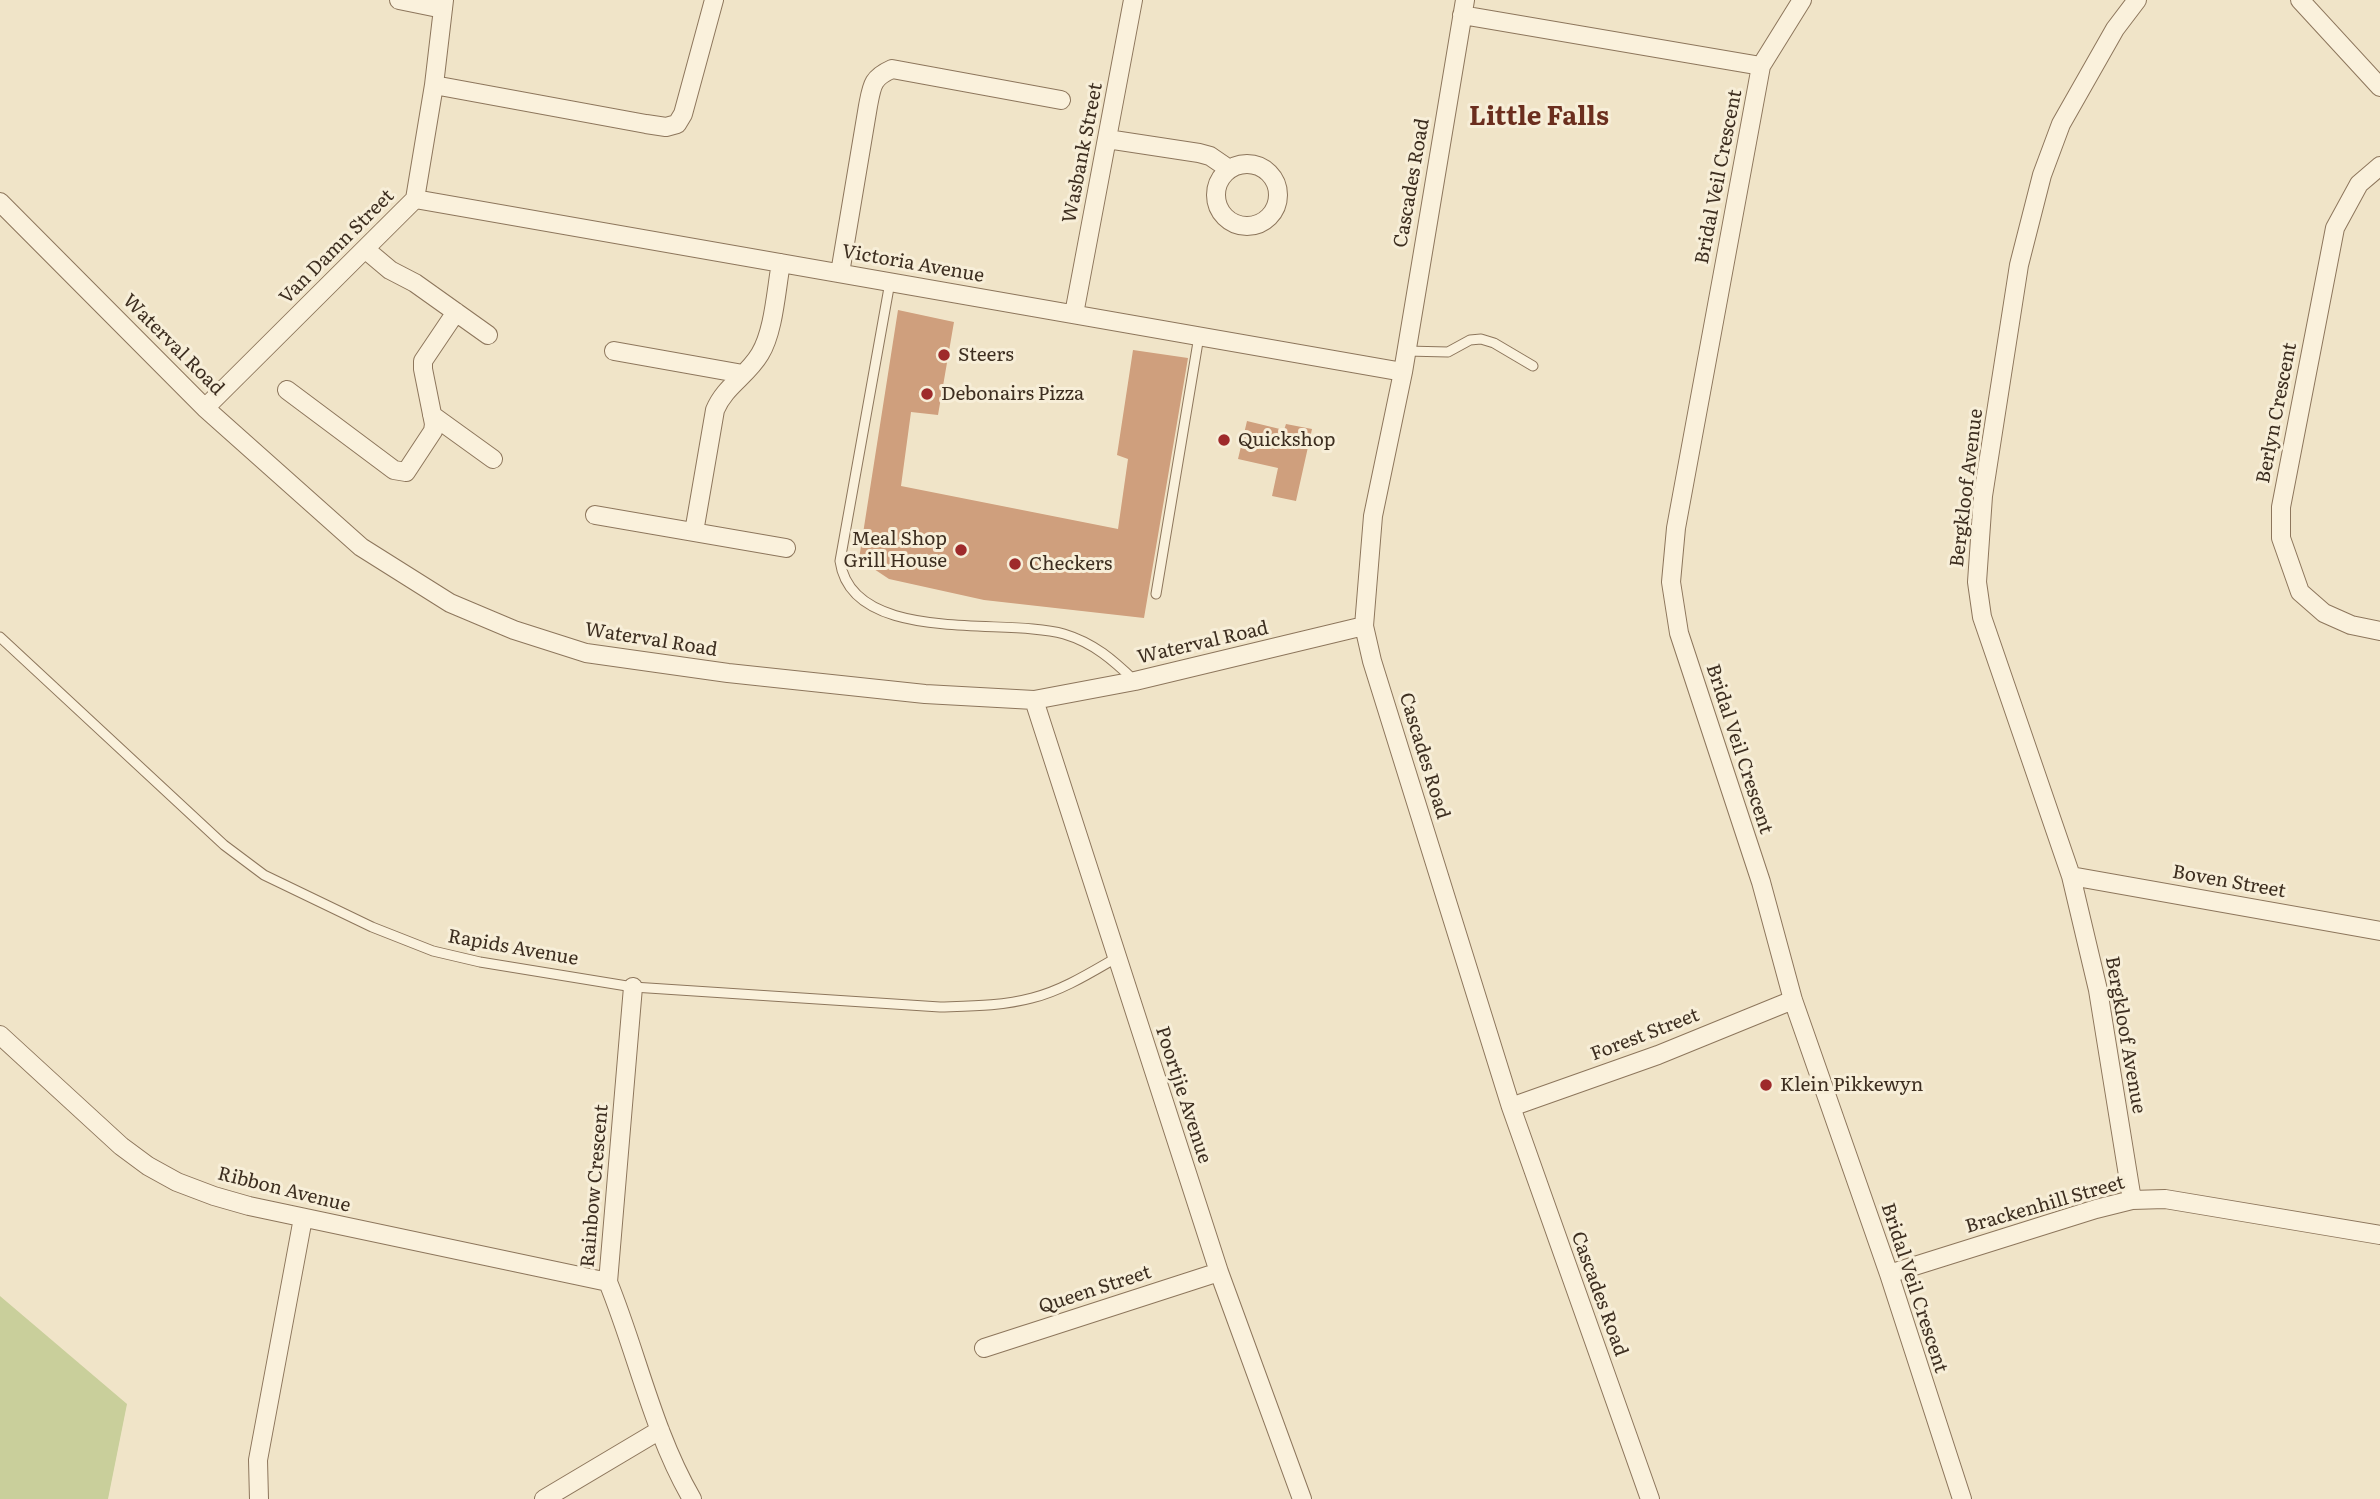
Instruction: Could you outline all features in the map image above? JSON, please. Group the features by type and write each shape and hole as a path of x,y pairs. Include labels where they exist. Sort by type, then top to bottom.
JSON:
{"street":[{"path":"399,0 443,5"},
{"path":"434,85 646,124 666,127 677,124 683,114 714,0"},
{"name":"Wasbank Street","path":"1074,314 1133,0"},
{"name":"Bridal Veil Crescent","path":"1802,0 1761,66 1676,528 1671,582 1679,633 1761,882 1793,1000 1889,1274 1962,1499"},
{"name":"Bergkloof Avenue","path":"2132,1200 2098,990 2071,876 1982,617 1977,582 1983,496 2020,265 2042,175 2061,124 2115,29 2137,0"},
{"path":"2300,0 2380,87"},
{"name":"Van Damn Street","path":"205,408 415,199 434,85 443,5"},
{"path":"1463,8 1761,66"},
{"name":"Cascades Road","path":"1463,8 1403,372 1373,516 1364,626 1372,661 1511,1107 1650,1499"},
{"path":"839,273 872,85 877,76 892,69 1061,100"},
{"path":"1107,139 1199,153 1210,156 1229,169"},
{"name":"Berlyn Crescent","path":"2380,166 2359,184 2335,228 2280,507 2281,538 2300,592 2324,613 2351,625 2380,631"},
{"name":"Victoria Avenue","path":"415,199 1403,372"},
{"name":"Waterval Road","path":"0,202 205,408 361,547 450,603 514,630 586,653 728,673 925,694 1034,700 1135,681 1364,626"},
{"path":"365,249 390,270 415,283 488,335"},
{"path":"694,532 715,410 720,398 754,363 767,341 781,263"},
{"path":"287,390 394,470 406,472 433,431 423,361 456,312"},
{"path":"614,351 743,374"},
{"path":"432,415 493,459"},
{"path":"595,515 786,548"},
{"name":"Poortjie Avenue","path":"1034,700 1219,1272 1302,1499"},
{"name":"Boven Street","path":"2071,876 2380,930"},
{"name":"Rainbow Crescent","path":"633,987 608,1282 660,1430 679,1476 692,1499"},
{"name":"Forest Street","path":"1511,1107 1658,1055 1793,1000"},
{"name":"Ribbon Avenue","path":"0,1035 121,1146 148,1166 177,1182 214,1196 303,1218 608,1282"},
{"name":"Brackenhill Street","path":"1889,1274 2132,1200 2165,1199 2380,1235"},
{"path":"258,1499 258,1460 303,1218"},
{"name":"Queen Street","path":"984,1348 1219,1272"},
{"path":"544,1499 660,1430"}],"lane":[{"path":"890,282 840,561 842,573 857,596 872,607 923,623 1021,627 1062,634 1087,643 1108,655 1135,681"},
{"path":"1156,594 1199,336"},
{"path":"1406,351 1448,352 1470,340 1481,339 1494,343 1533,366"},
{"name":"Rapids Avenue","path":"0,637 224,845 264,875 372,927 433,951 480,962 633,987 940,1007 985,1005 1033,998 1080,978 1116,958"}],"green space":[{"path":"0,1296 127,1404 108,1499 0,1499"}],"building":[{"path":"898,310 954,322 938,415 911,412 901,486 1118,529 1128,459 1117,455 1133,350 1188,358 1144,618 984,600 889,579 859,559"},
{"path":"1247,421 1284,430 1286,424 1312,429 1296,501 1272,496 1278,468 1238,459"}],"place":[{"name":"Steers","path":"944,355"},
{"name":"Debonairs Pizza","path":"927,394"},
{"name":"Quickshop","path":"1224,440"},
{"name":"Meal Shop Grill House","path":"961,550"},
{"name":"Checkers","path":"1015,564"},
{"name":"Klein Pikkewyn","path":"1766,1085"}],"district":[{"name":"Little Falls","path":"1539,117"}]}
